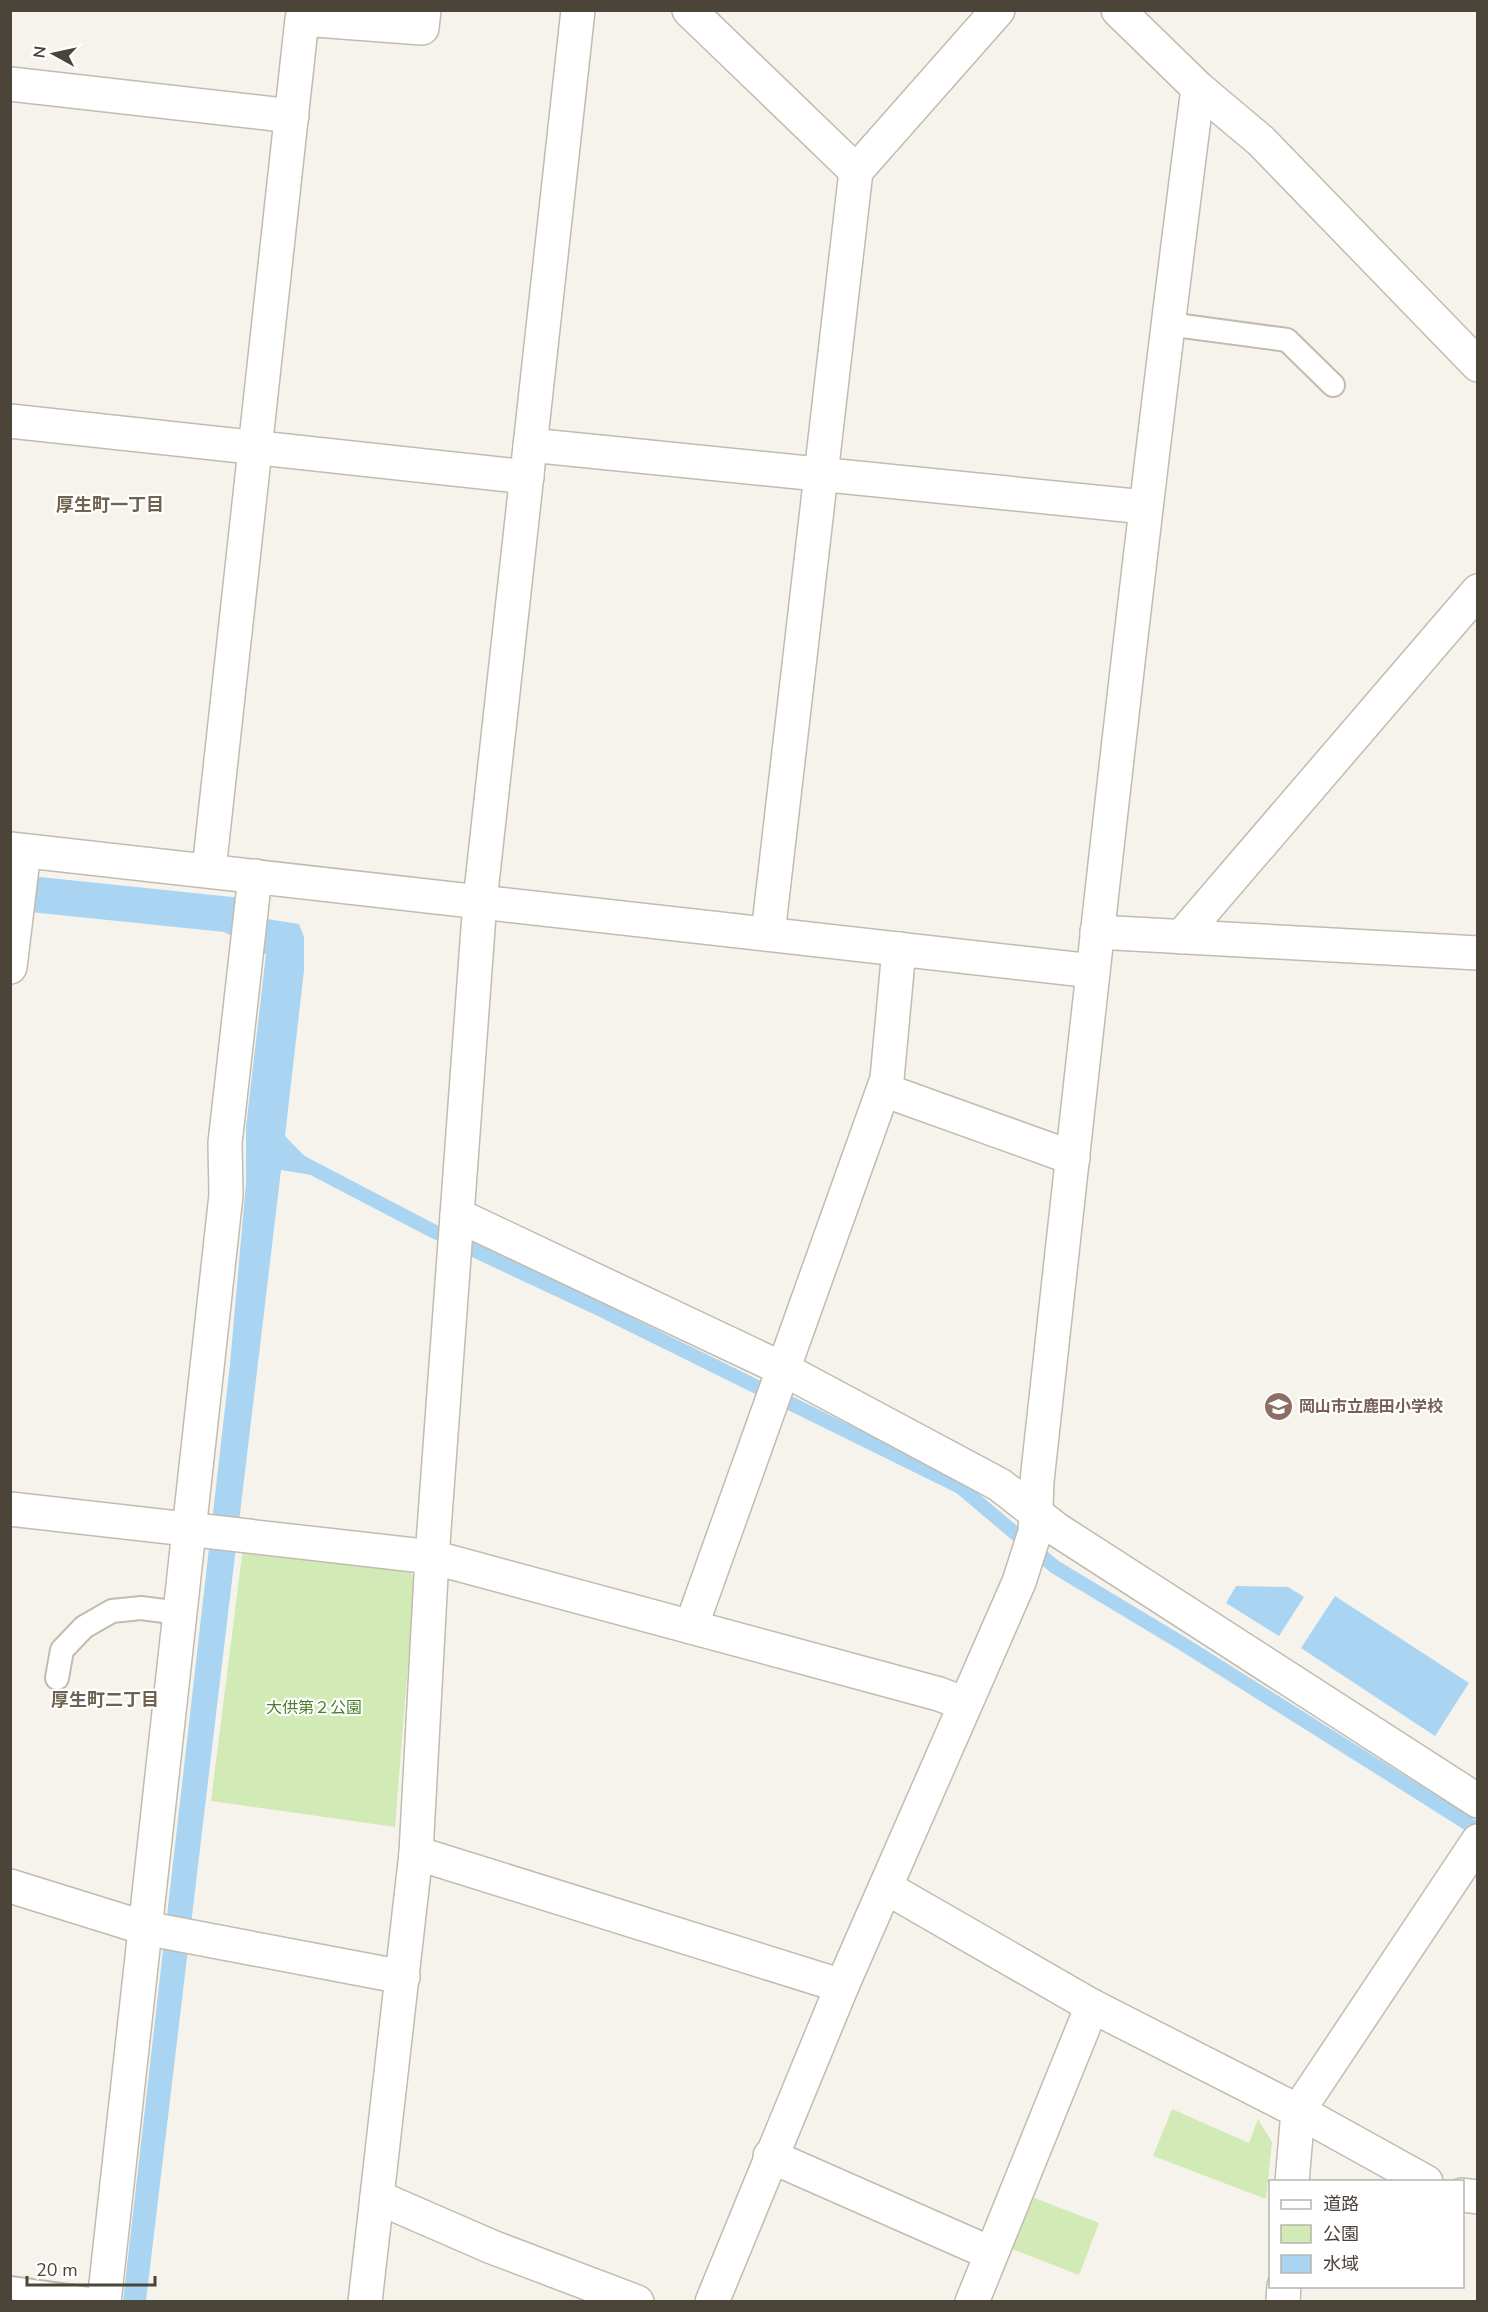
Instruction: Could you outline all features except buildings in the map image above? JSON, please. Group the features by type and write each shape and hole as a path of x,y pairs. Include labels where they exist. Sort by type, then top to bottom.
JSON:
{"street":[{"path":"209,870 302,19 422,28 424,10"},
{"path":"365,2301 416,1853 432,1557 480,901 578,10"},
{"path":"689,10 856,171"},
{"path":"768,934 856,171 998,10"},
{"path":"1118,10 1198,88 1261,141 1478,365"},
{"path":"10,84 292,116"},
{"path":"712,2301 842,1986 887,1888 1024,1568 1036,1524 1037,1481 1097,932 1146,507 1198,88"},
{"path":"10,421 255,449 820,474 1146,507"},
{"path":"1181,937 1478,591"},
{"path":"10,968 17,911 19,857 209,870 254,888 480,901 1093,971"},
{"path":"104,2301 152,1929 180,1613 197,1530 226,1195 225,1143 254,888"},
{"path":"1097,932 1478,953"},
{"path":"691,1627 884,1090 887,1079 899,949"},
{"path":"884,1090 1073,1158"},
{"path":"457,1220 778,1388 1000,1485 1036,1524 1478,1801"},
{"path":"10,1509 432,1557 939,1694 965,1704"},
{"path":"1292,2180 1298,2111 1476,1844"},
{"path":"416,1853 842,1986"},
{"path":"10,1886 152,1929 403,1977"},
{"path":"887,1888 1092,2006 1298,2111 1424,2180"},
{"path":"972,2301 1092,2006"},
{"path":"770,2156 990,2253"},
{"path":"377,2197 492,2247 638,2301"}],"lane":[{"path":"1168,324 1287,340 1333,385"},
{"path":"57,1678 62,1650 84,1627 112,1611 141,1608 180,1613"},
{"path":"10,2288 104,2301"}],"green space":[{"name":"大供第２公園","path":"243,1547 403,1566 415,1577 395,1827 211,1801"},
{"path":"1172,2109 1249,2143 1258,2119 1272,2142 1266,2199 1153,2156"},
{"path":"1027,2195 1099,2223 1079,2275 1007,2247"}],"water":[{"path":"11,874 270,901 267,919 299,924 304,937 304,970 285,1136 315,1167 312,1175 281,1170 146,2301 123,2301 230,1364 246,1183 246,1127 266,954 224,932 11,910"},
{"path":"1236,1586 1288,1587 1304,1597 1279,1636 1226,1603"},
{"path":"1335,1596 1469,1683 1435,1736 1301,1648"}],"waterway":[{"path":"297,1160 433,1231 597,1308 960,1487 1055,1567 1183,1644 1478,1830"}],"place":[{"name":"岡山市立鹿田小学校","path":"1278,1407"}],"district":[{"name":"厚生町一丁目","path":"110,505"},
{"name":"厚生町二丁目","path":"105,1700"}]}
